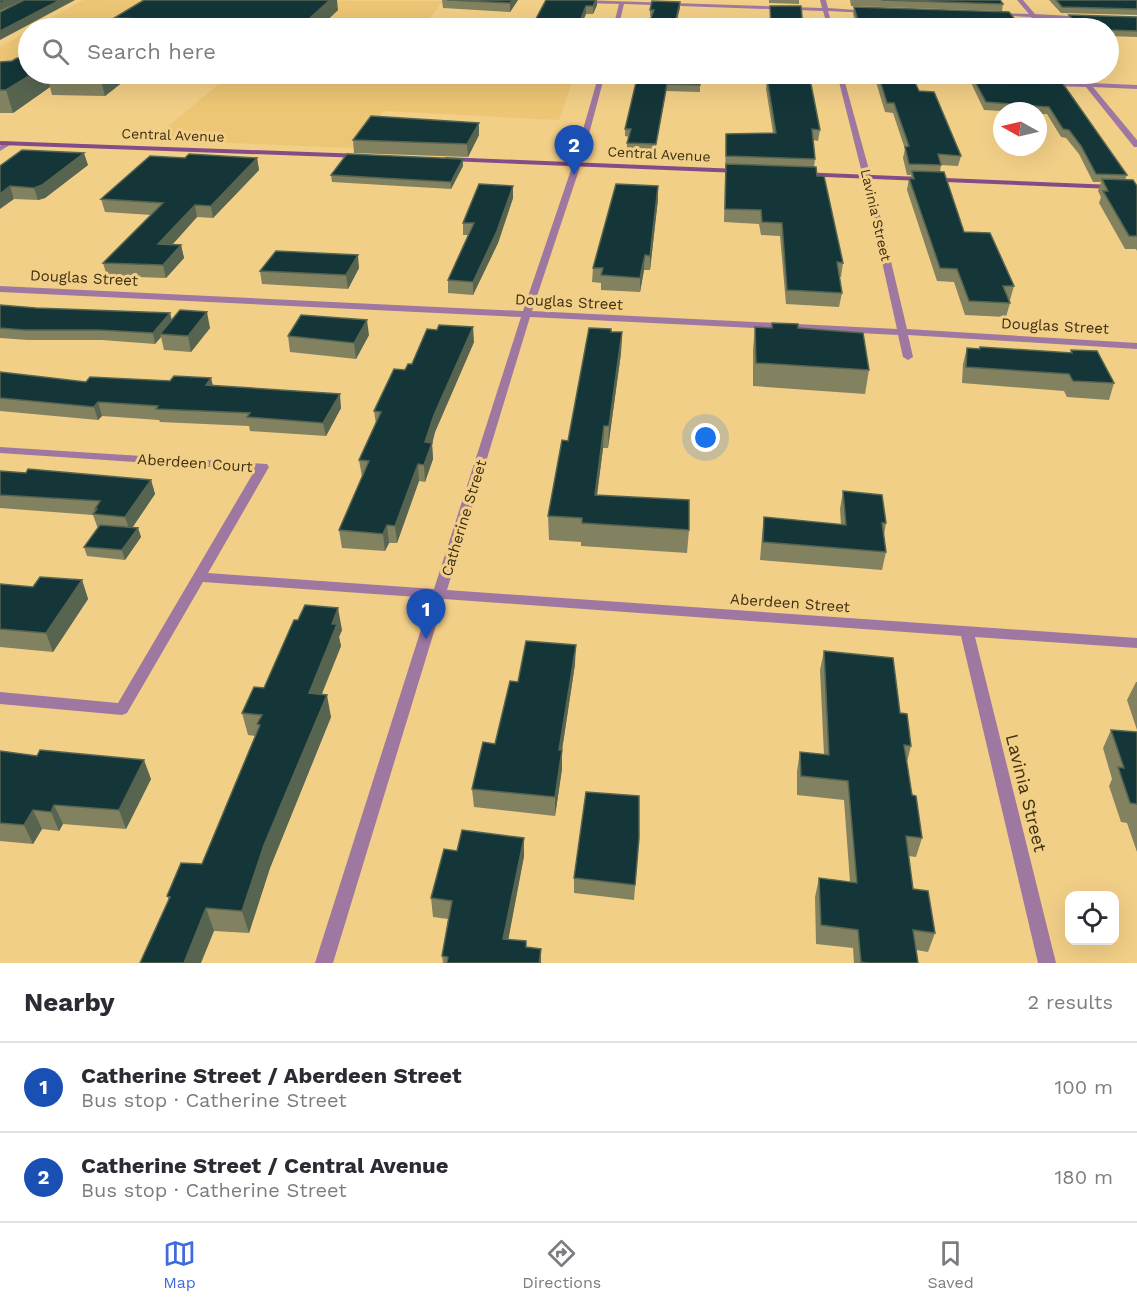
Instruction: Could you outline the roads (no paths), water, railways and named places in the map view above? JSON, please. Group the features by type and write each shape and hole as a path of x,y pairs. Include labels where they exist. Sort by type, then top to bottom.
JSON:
{"main road":[{"name":"Central Avenue","path":"4,143 365,156"},
{"name":"Central Avenue","path":"436,159 751,172"},
{"path":"798,174 1137,188"}],"street":[{"path":"823,0 828,18"},
{"path":"1020,0 1033,16"},
{"path":"580,1 872,11"},
{"path":"618,18 623,1"},
{"path":"987,14 1091,17"},
{"name":"Catherine Street","path":"324,963 526,315 577,164 599,84"},
{"name":"Lavinia Street","path":"843,84 908,357"},
{"path":"1042,84 1137,87"},
{"path":"1089,86 1137,145"},
{"path":"0,149 4,143"},
{"name":"Douglas Street","path":"0,289 903,332 1137,346"},
{"name":"Aberdeen Court","path":"0,450 263,467 201,577 122,709 0,698"},
{"path":"201,577 440,595"},
{"name":"Aberdeen Street","path":"440,595 1137,643"},
{"name":"Lavinia Street","path":"967,632 1047,963"}],"place":[{"name":"Catherine Street / Central Avenue","path":"574,175"},
{"name":"Catherine Street / Aberdeen Street","path":"426,639"}]}
